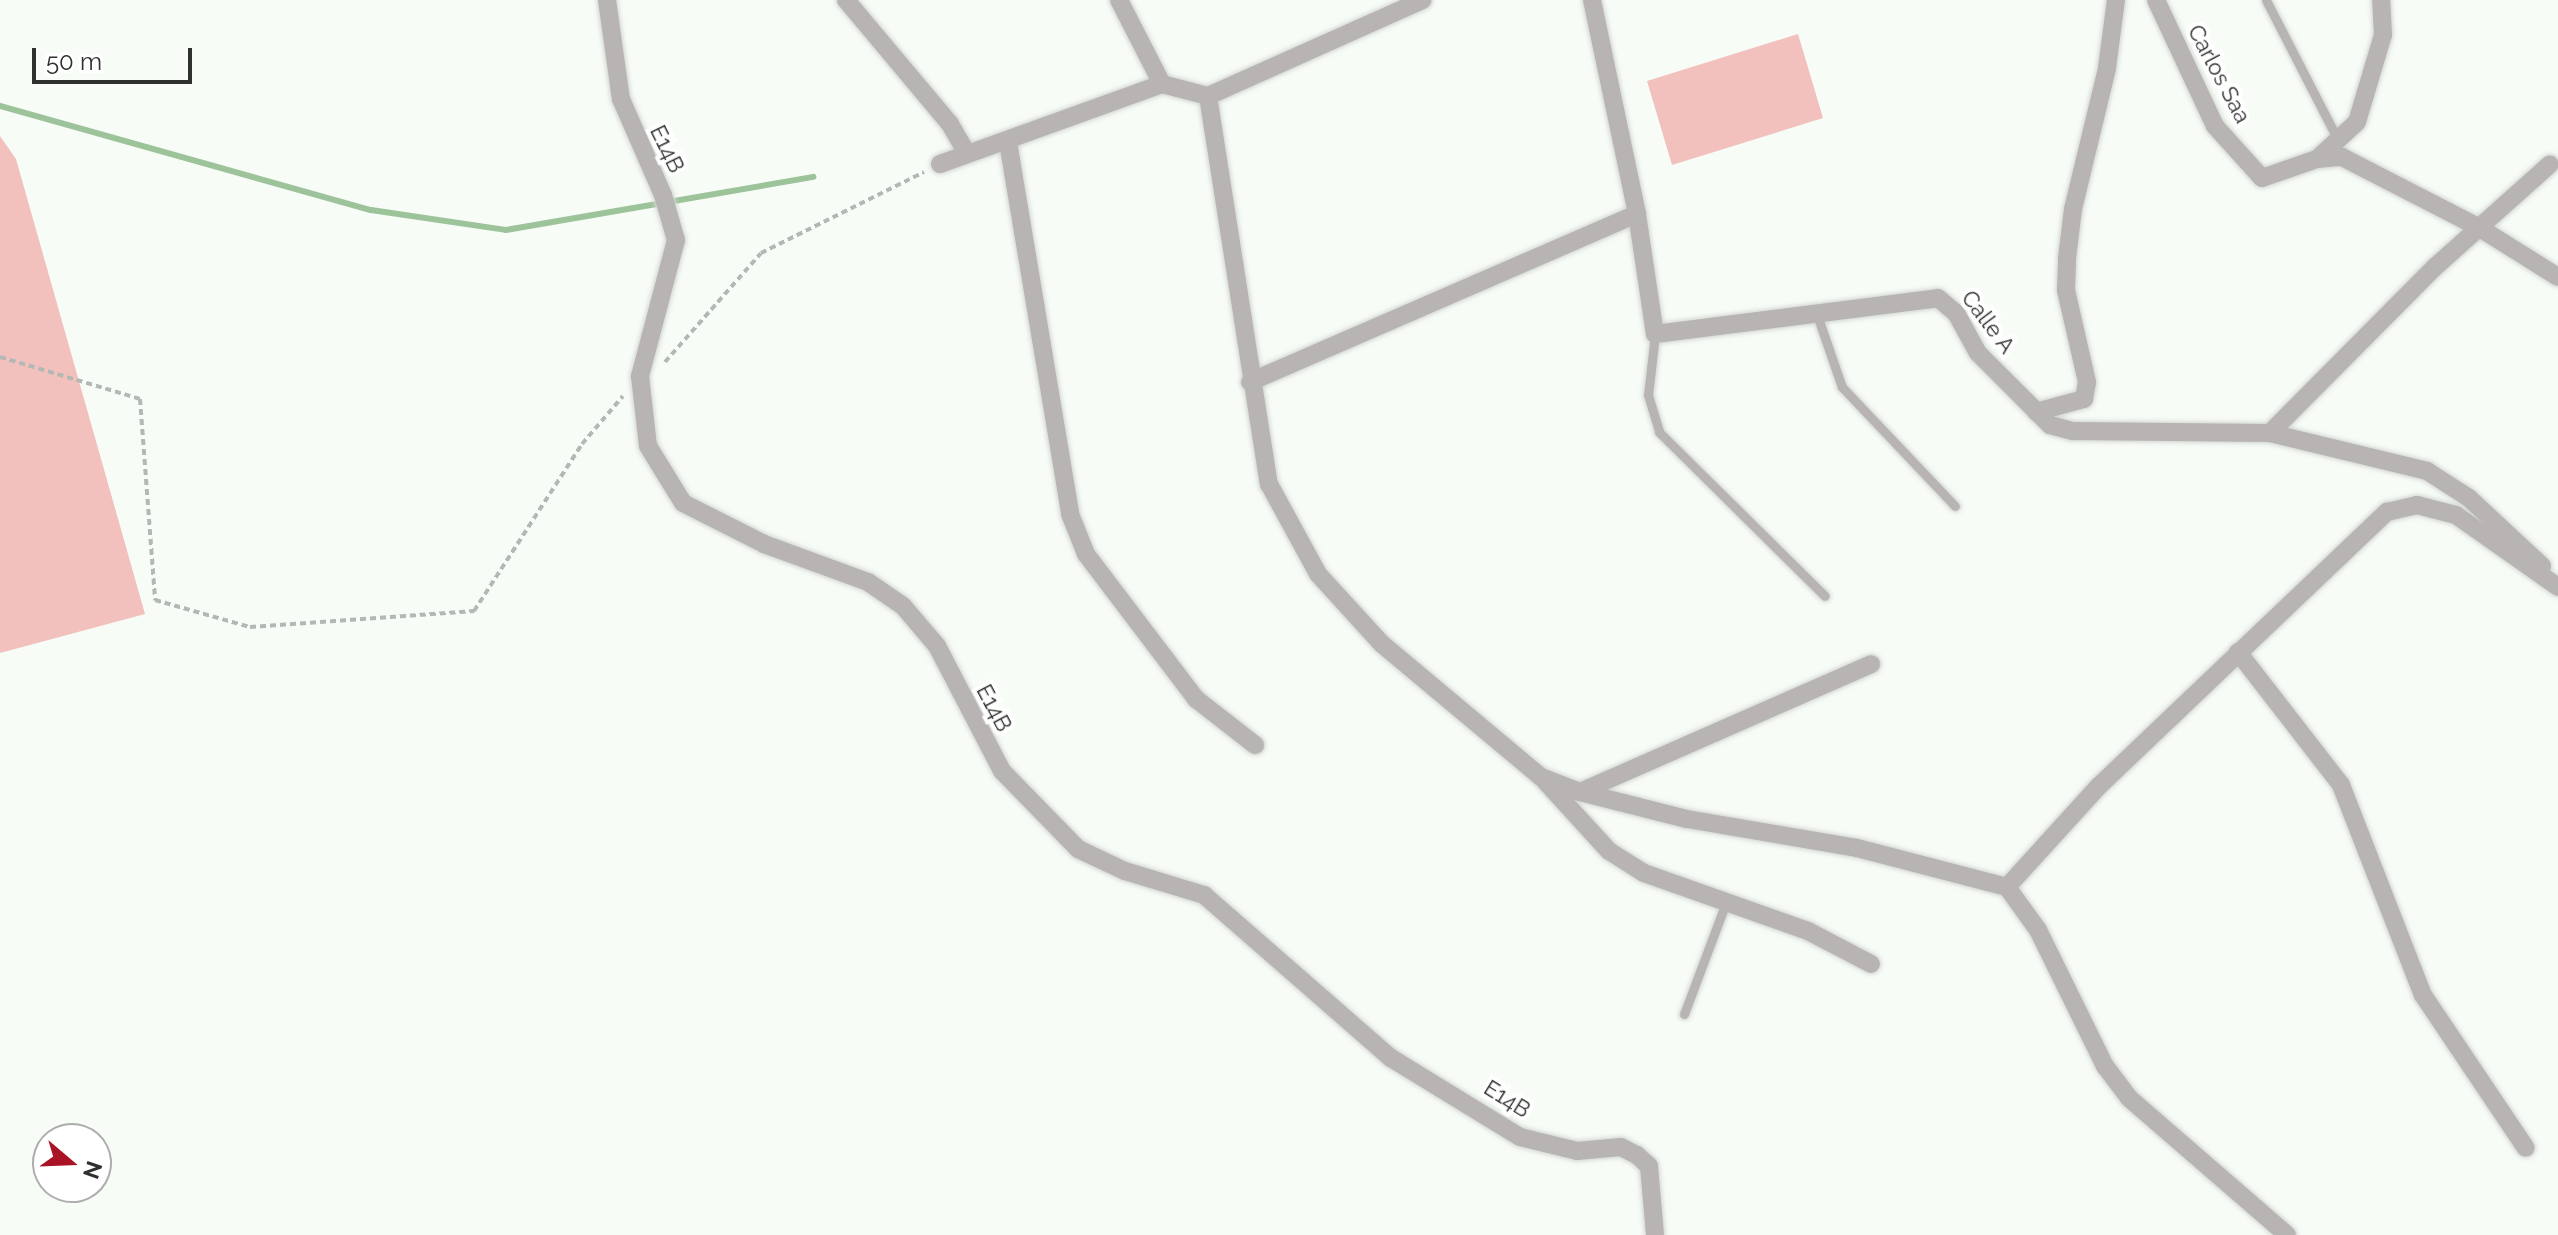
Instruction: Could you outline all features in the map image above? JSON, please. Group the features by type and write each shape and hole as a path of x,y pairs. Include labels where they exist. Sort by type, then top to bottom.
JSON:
{"street":[{"name":"E14B","path":"607,0 621,99 663,195 676,240 640,382 648,446 683,503 764,544 868,582 903,606 937,646 1002,771 1067,840 1125,871 1204,895 1391,1058 1520,1137 1577,1151 1621,1147 1637,1155 1649,1166 1655,1235"},
{"path":"846,0 950,124 967,154"},
{"path":"1119,0 1162,84"},
{"path":"940,164 1162,84 1208,96 1423,0"},
{"path":"1613,0 1593,1 1637,214 1655,334"},
{"path":"2036,412 2084,399 2087,382 2066,290 2067,258 2073,209 2107,68 2116,0"},
{"name":"Carlos Saa","path":"2156,0 2215,126 2262,178 2317,159"},
{"path":"2317,159 2357,122 2378,61 2383,35 2381,0"},
{"path":"1208,96 1250,382 1269,484 1318,574 1382,644 1541,777 1609,851 1644,873 1808,931 1871,964"},
{"path":"1008,142 1070,514 1086,554 1196,699 1255,745"},
{"path":"2317,159 2333,156 2355,162 2478,227 2558,277"},
{"path":"2270,433 2478,227 2550,164"},
{"path":"1250,382 1637,214"},
{"name":"Calle A","path":"1655,334 1927,297 1947,301 1978,353 2050,425 2073,431 2270,433 2427,471 2469,498 2558,585"},
{"path":"2007,887 2099,786 2377,518 2400,508 2417,505 2456,515 2558,585"},
{"path":"2238,652 2341,785 2423,995 2526,1148"},
{"path":"1580,792 1871,664"},
{"path":"1541,777 1580,792 1687,819 1857,848 2007,887 2038,930 2105,1066 2129,1098 2287,1235"}],"lane":[{"path":"2266,0 2338,140"},
{"path":"1816,312 1842,387 1955,506"},
{"path":"1655,334 1648,395 1659,432 1825,596"},
{"path":"1684,1014 1726,902"}],"path":[{"path":"0,357 140,399 155,600 250,627 474,611 582,444 761,253 940,164"}],"shaded area":[{"path":"1798,34 1823,118 1672,165 1647,81"},
{"path":"0,136 16,159 145,614 0,653"}],"waterway":[{"path":"0,106 371,210 506,230 813,177"}]}
